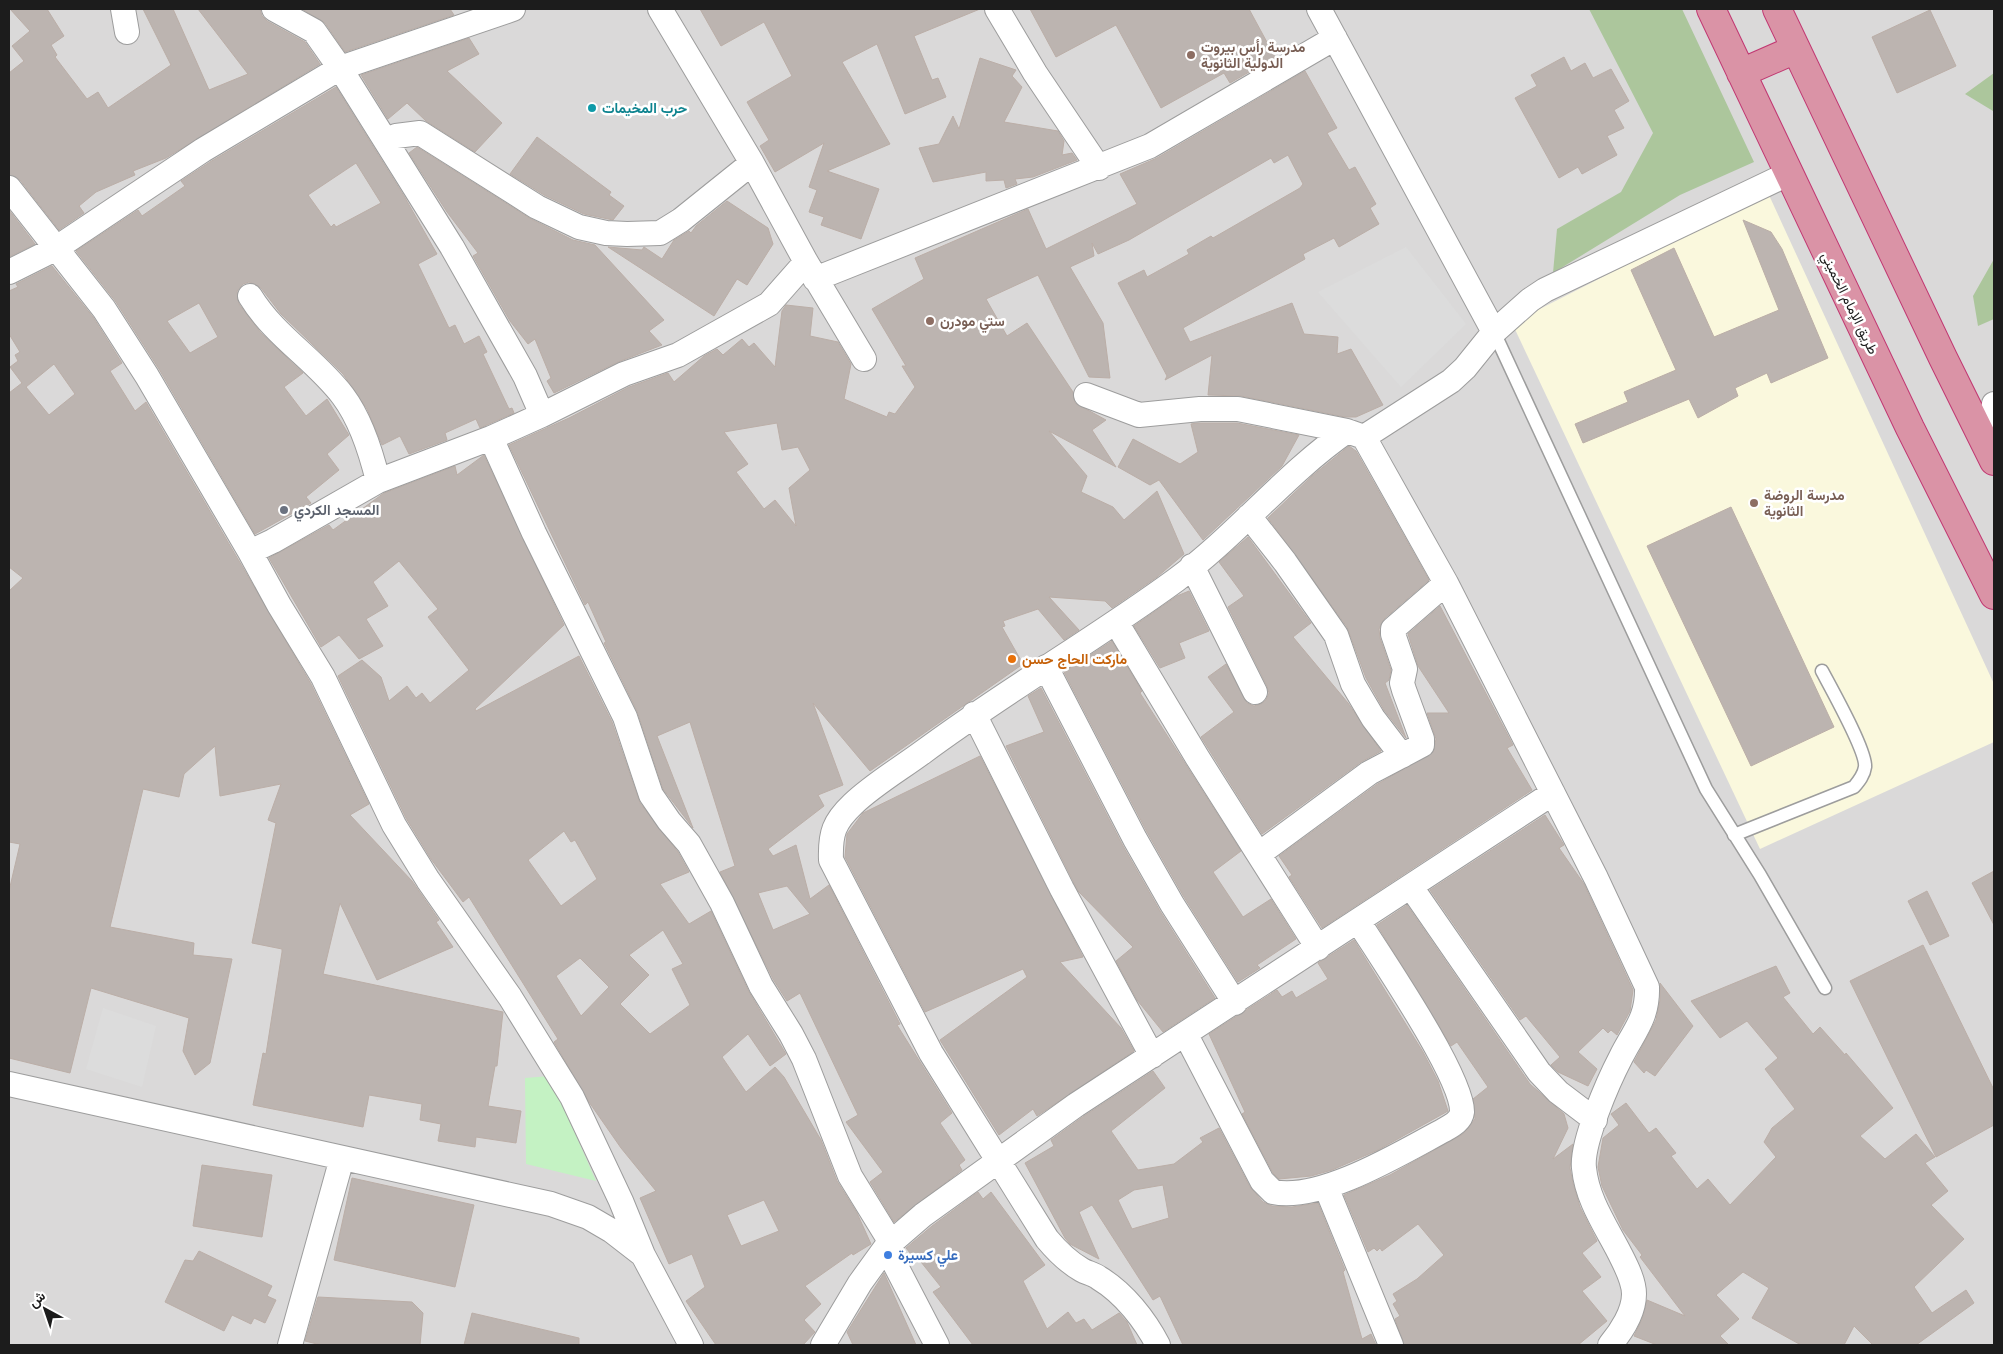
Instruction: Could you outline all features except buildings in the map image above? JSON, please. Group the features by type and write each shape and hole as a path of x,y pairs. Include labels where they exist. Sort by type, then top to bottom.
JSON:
{"highway":[{"name":"طريق الإمام الخميني","path":"1711,9 1910,428 1992,589"},
{"path":"1777,9 1943,358 1990,451"},
{"path":"1741,73 1796,49"}],"street":[{"path":"122,9 127,32"},
{"path":"274,9 314,31 340,68 452,247 525,376 542,415"},
{"path":"9,272 55,249 203,150 340,68 513,9"},
{"path":"660,9 752,163 811,270 864,359"},
{"path":"997,9 1035,73 1099,168"},
{"path":"1320,9 1494,332"},
{"path":"250,552 273,542 378,481 491,438 624,374 678,355 768,304 811,270 1099,168 1150,146 1335,38"},
{"path":"386,142 396,136 420,133 537,207 579,227 620,234 660,232 681,220 752,163"},
{"path":"1158,1345 1139,1315 1118,1294 1100,1278 1081,1270 1060,1254 1047,1239 931,1053 831,860 830,840 837,820 855,802 974,714 1116,622 1192,566 1330,442 1355,434 1451,381 1465,368 1494,332 1525,304 1545,290 1788,174"},
{"path":"9,188 104,309 147,376 250,552 279,606 323,676 394,825 428,880 510,997 572,1097 621,1201 643,1255 691,1345"},
{"path":"250,296 262,317 344,396 368,448 378,481"},
{"path":"1086,394 1139,415 1200,409 1238,409 1355,434 1446,583 1554,793 1647,987 1648,1004 1643,1018 1620,1058 1595,1120 1588,1139 1584,1166 1589,1194 1624,1262 1634,1295 1630,1312 1620,1333 1610,1345"},
{"path":"1990,451 1994,404"},
{"path":"491,438 534,533 625,717 651,795 669,821 689,844 722,903 761,986 792,1034 804,1059 850,1176 888,1244 937,1345"},
{"path":"1249,516 1285,562 1336,635 1353,684 1373,718 1402,756"},
{"path":"1192,566 1255,692"},
{"path":"1259,854 1369,774 1422,745 1422,740 1402,683 1405,669 1392,634 1393,629 1446,583"},
{"path":"1116,622 1197,757 1318,948"},
{"path":"1046,667 1172,904 1235,1002"},
{"path":"974,714 1058,881 1152,1056"},
{"path":"823,1345 860,1283 888,1244 997,1160 1076,1105 1186,1035 1554,793"},
{"path":"1411,887 1539,1072 1570,1102 1595,1120"},
{"path":"1186,1035 1267,1187 1280,1193 1299,1193 1326,1187 1444,1130 1456,1122 1462,1114 1461,1102 1435,1045 1358,921"},
{"path":"9,1084 551,1204 588,1217 612,1231 643,1255"},
{"path":"290,1345 342,1158"},
{"path":"1326,1187 1391,1345"}],"lane":[{"path":"1494,332 1706,789 1825,988"},
{"path":"1734,835 1854,787 1862,776 1866,765 1861,750 1822,671"}],"shaded area":[{"path":"9,9 1994,9 1994,1345 9,1345"},
{"name":"مدرسة الروضة الثانوية","path":"1768,193 1994,684 1994,742 1760,849 1512,323"},
{"path":"1406,247 1466,324 1401,387 1318,292"},
{"path":"103,1008 156,1026 142,1087 86,1069"}],"green space":[{"path":"1589,9 1682,9 1754,162 1680,195 1553,273 1557,229 1621,192 1653,133"},
{"path":"1994,73 1994,111 1993,111 1965,94"},
{"path":"1994,259 1994,319 1978,326 1973,296"},
{"path":"550,1076 596,1181 526,1164 525,1078"}],"place":[{"name":"مدرسة رأس بيروت الدولية الثانوية","path":"1191,55"},
{"name":"حرب المخيمات","path":"592,108"},
{"name":"ستي مودرن","path":"930,321"},
{"name":"مدرسة الروضة الثانوية","path":"1754,503"},
{"name":"المسجد الكردي","path":"284,510"},
{"name":"ماركت الحاج حسن","path":"1012,659"},
{"name":"علي كسيرة","path":"888,1255"}]}
